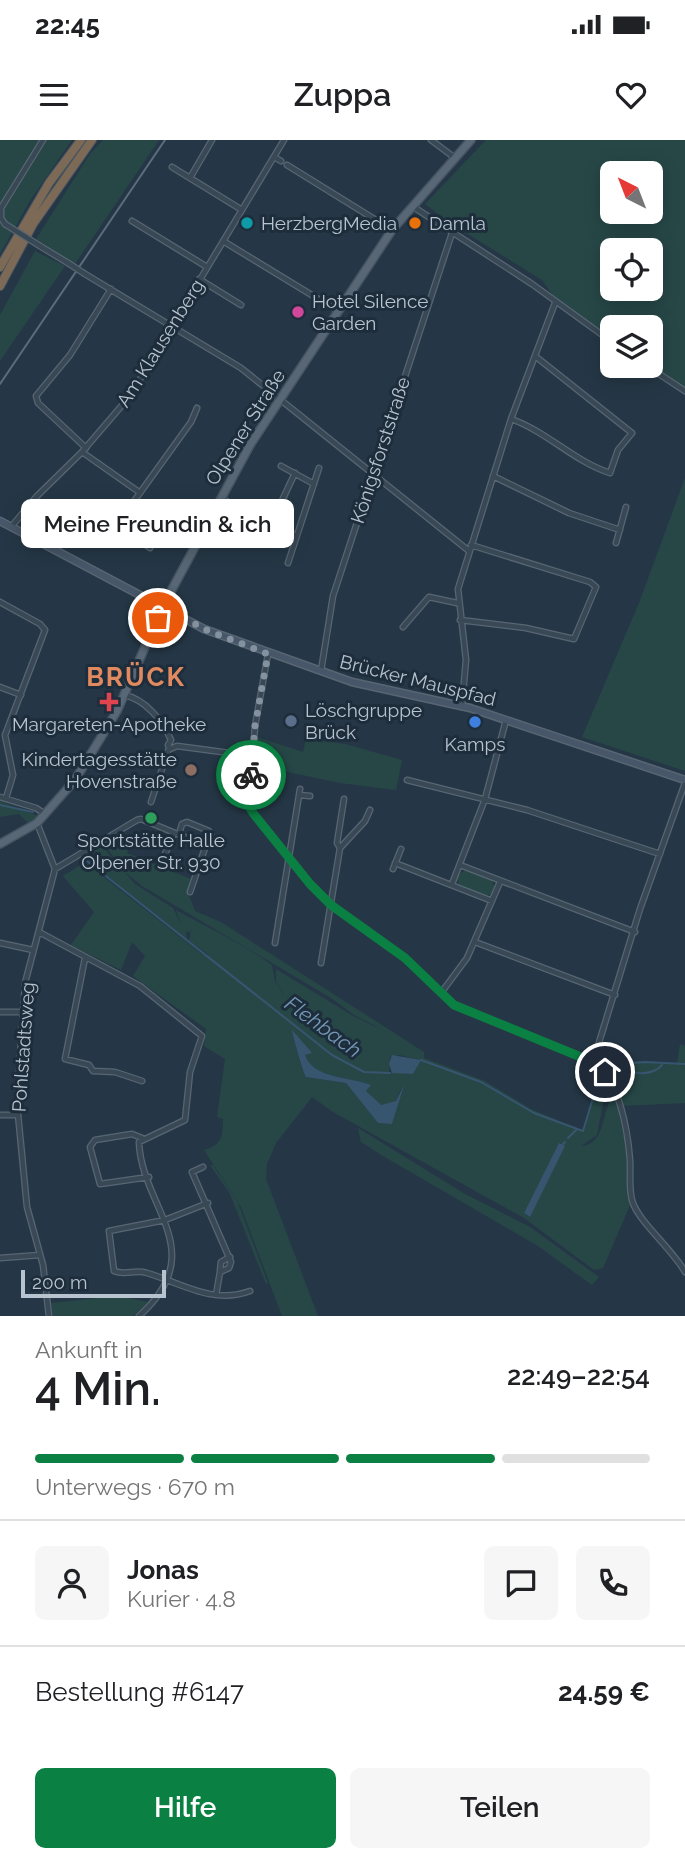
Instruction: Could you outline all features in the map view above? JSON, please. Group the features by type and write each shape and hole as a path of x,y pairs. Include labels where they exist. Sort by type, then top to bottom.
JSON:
{"highway":[{"path":"0,267 49,183 81,140"},
{"path":"0,286 45,206 92,140"}],"main road":[{"name":"Olpener Straße","path":"0,844 37,823 75,780 124,695 163,606 219,497 279,400 392,230 471,140"},
{"name":"Brücker Mauspfad","path":"0,521 211,632 268,654 356,683 462,705 685,781"}],"street":[{"path":"43,140 1,208 1,218 5,224 234,363 470,548 595,585 574,639 460,620"},
{"path":"190,178 212,140"},
{"name":"Am Klausenberg","path":"11,527 37,496 84,450 130,396 284,140"},
{"path":"432,140 455,158"},
{"path":"274,157 392,230"},
{"path":"172,167 242,210"},
{"path":"412,206 532,284 600,334"},
{"path":"132,221 207,267"},
{"name":"Königsforststraße","path":"321,671 332,598 452,233"},
{"path":"223,241 338,311"},
{"path":"199,279 241,305"},
{"path":"111,289 70,355 36,396 38,403 84,450 139,492"},
{"path":"462,705 466,660 457,603 470,548 511,419 555,303"},
{"path":"511,419 538,429 584,463 610,473 618,450 632,433 535,356"},
{"path":"663,377 685,391"},
{"path":"150,548 118,524 191,422 197,408"},
{"path":"281,466 314,484"},
{"path":"288,563 319,468"},
{"path":"271,524 295,473"},
{"path":"493,476 569,513 620,530"},
{"path":"219,497 296,536"},
{"path":"615,543 626,507"},
{"path":"403,627 429,597 457,603"},
{"path":"0,602 40,624 45,630 5,735 13,775 3,798 36,808 46,815"},
{"path":"268,654 252,756 249,806 289,859 331,905 405,958 458,1007 593,1062 604,1070 617,1094 630,1156 633,1204 685,1272"},
{"path":"0,687 21,695"},
{"path":"124,695 158,717 177,746"},
{"path":"452,884 485,799 506,720"},
{"path":"151,802 171,740"},
{"path":"169,748 177,746 252,756"},
{"path":"407,780 485,799 660,854"},
{"path":"593,1062 640,909 685,781"},
{"path":"275,943 299,792 310,796"},
{"path":"340,848 337,843 344,799"},
{"path":"321,963 340,848 365,821 370,810"},
{"path":"37,823 55,869 137,820 206,845"},
{"path":"162,861 184,823 209,831 211,835 190,892"},
{"path":"393,869 401,849"},
{"path":"395,863 492,901"},
{"path":"460,865 635,932"},
{"name":"Pohlstadtsweg","path":"50,1316 40,1255 27,1207 18,1115 25,983 55,869"},
{"path":"441,993 460,970 475,942 500,881"},
{"path":"38,932 140,986 202,1036 190,1072 185,1120 142,1138 139,1145 165,1220 171,1256 166,1280 150,1306 139,1316"},
{"path":"475,942 615,995"},
{"path":"0,943 33,950"},
{"path":"85,958 65,1059 89,1065 93,1070 115,1072 142,1081"},
{"path":"0,1012 24,1012"},
{"path":"0,1115 18,1115"},
{"path":"142,1138 132,1134 108,1138 93,1142 90,1147 100,1184 149,1177"},
{"path":"203,1167 192,1171 230,1256 231,1265 219,1272"},
{"path":"208,1203 165,1220 113,1228 107,1235 116,1273 141,1271 216,1295 250,1291"},
{"path":"0,1258 40,1255"},
{"path":"216,1295 221,1262 230,1256"}],"green space":[{"path":"0,140 72,140 31,199 0,254"},
{"path":"103,140 159,140 75,264 36,239 90,154"},
{"path":"486,140 685,140 685,391 663,377 663,315 600,315 600,333 559,304 542,280 447,221 425,204"},
{"path":"35,251 65,266 0,361 0,315"},
{"path":"685,478 685,771 582,737 639,603"},
{"path":"257,737 303,752 306,739 345,744 402,760 396,790 340,783 255,765"},
{"path":"0,801 38,816 28,823 19,814 0,817"},
{"path":"123,833 130,843 127,853 193,880 188,893 195,911 221,922 424,1052 424,1058 485,1081 531,1109 581,1130 585,1128 594,1088 605,1091 612,1087 603,1104 597,1135 581,1146 595,1140 599,1133 610,1099 614,1092 628,1156 630,1205 603,1268 594,1270 524,1218 333,1112 312,1097 276,1143 267,1164 266,1179 318,1316 282,1316 241,1207 204,1150 215,1145 222,1135 223,1119 217,1117 225,1059 204,1046 206,1029 133,976 145,956 132,942 121,970 71,945 94,912 63,876 82,864 82,860 203,955 209,955 189,941 191,929 189,933 186,930 187,939 84,858 102,846 135,884 173,908 182,926 176,910 272,965 275,981 285,997 276,981 276,969 353,1016 389,1033 354,1015 331,998 142,886 125,872 104,844","holes":["292,1030 308,1053 305,1055 309,1063 316,1069 371,1085 366,1091 381,1106 396,1101 402,1086 392,1124 378,1123 346,1083 306,1077","399,1055 420,1060 413,1074 389,1072 390,1057","560,1143 564,1147 529,1217 524,1213"]},
{"path":"466,870 492,881 495,887 492,894 485,896 460,886 457,879 459,874"},
{"path":"680,1044 685,1046 685,1103 621,1106 616,1074 627,1072 611,1072 605,1064 640,1061 677,1063"},
{"path":"358,1128 465,1194 530,1227 599,1277 592,1285 538,1246 383,1156 361,1142"},
{"path":"210,1165 213,1165 238,1203 268,1283 266,1284 230,1194"},
{"path":"117,1296 149,1302 133,1316 53,1316 51,1303"}],"water":[{"path":"292,1030 312,1053 305,1055 316,1069 371,1085 366,1091 381,1105 396,1101 404,1085 392,1124 378,1123 346,1083 306,1077"},
{"path":"392,1055 421,1060 413,1074 392,1073 389,1064"},
{"path":"559,1143 565,1146 530,1217 524,1213"}],"waterway":[{"name":"Flehbach","path":"0,805 33,812"},
{"name":"Flehbach","path":"83,858 332,1055 364,1072 390,1073"},
{"name":"Flehbach","path":"421,1060 481,1082 534,1113 583,1131 599,1078 609,1065 645,1062 685,1064"},
{"name":"Flehbach","path":"618,1064 622,1068 640,1073 658,1069 662,1065"},
{"path":"568,1138 577,1129"},
{"path":"562,1145 565,1142"}],"tram line":[{"path":"0,384 165,140"}],"way so far":[{"path":"158,618 163,606 204,629 268,654 255,726 251,775"}],"place":[{"name":"HerzbergMedia","path":"247,223"},
{"name":"Damla","path":"415,223"},
{"name":"Hotel Silence Garden","path":"298,312"},
{"name":"Meine Freundin & ich","path":"158,618"},
{"name":"Margareten-Apotheke","path":"109,702"},
{"name":"Löschgruppe Brück","path":"291,721"},
{"name":"Kamps","path":"475,722"},
{"name":"Kindertagesstätte Hovenstraße","path":"191,770"},
{"name":"Sportstätte Halle Olpener Str. 930","path":"151,818"}],"district":[{"name":"BRÜCK","path":"136,677"}],"route":[{"path":"251,775 249,806 253,813 310,884 344,917 405,958 454,1005 502,1023 557,1050 593,1062 605,1072"}]}
